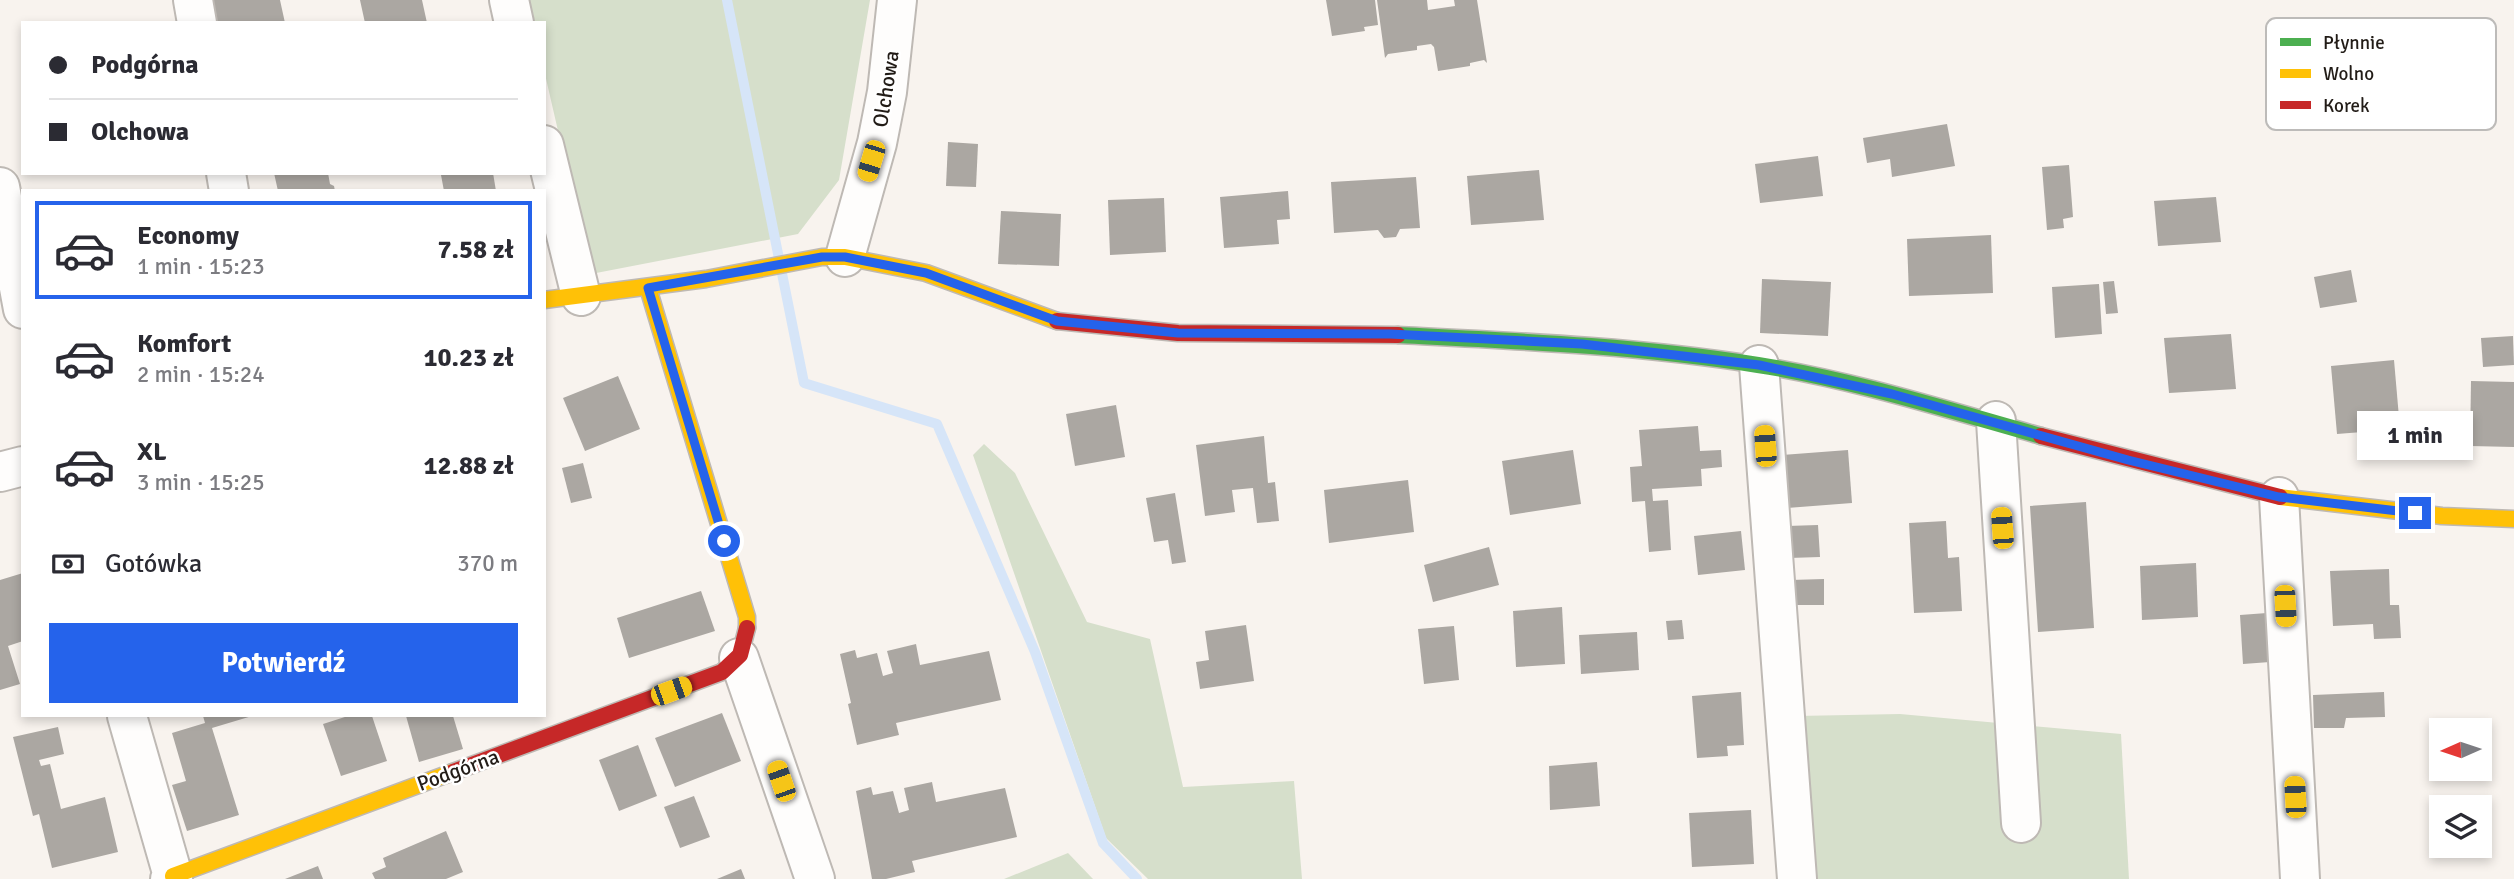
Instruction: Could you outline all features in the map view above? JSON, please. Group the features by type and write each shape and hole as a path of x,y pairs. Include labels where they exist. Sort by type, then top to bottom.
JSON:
{"street":[{"path":"193,0 197,21"},
{"path":"509,0 514,21"},
{"name":"Olchowa","path":"845,257 877,143 887,92 897,0"},
{"path":"546,161 563,298 648,288 798,260 845,257 926,273 1057,321 1178,333 1390,334 1582,344 1759,365 1892,394 2128,460 2279,497 2442,516 2514,519"},
{"path":"0,187 21,298"},
{"path":"648,288 747,617 747,642 739,658 815,879"},
{"path":"1759,365 1797,879"},
{"path":"1996,421 2021,823"},
{"path":"0,472 21,467"},
{"path":"2279,497 2300,879"},
{"name":"Podgórna","path":"127,717 171,878 722,672 739,658"}],"green space":[{"path":"528,0 870,0 839,180 798,234 591,274 546,79 546,21 533,21"},
{"path":"984,444 1015,473 1087,622 1150,639 1183,787 1294,781 1302,879 1148,879 1106,838 973,455"},
{"path":"1900,714 2121,734 2129,879 1809,879 1797,716"},
{"path":"1068,853 1093,879 1004,879"}],"building":[{"path":"210,0 280,0 285,21 215,21"},
{"path":"360,0 422,0 427,21 365,21"},
{"path":"1326,0 1375,0 1378,25 1364,27 1365,31 1332,36"},
{"path":"1377,0 1427,0 1428,10 1455,6 1454,0 1477,0 1487,63 1484,60 1470,63 1470,66 1438,71 1434,47 1431,44 1417,46 1417,50 1388,54 1385,58"},
{"path":"1947,124 1955,166 1892,177 1890,159 1867,163 1863,138"},
{"path":"948,142 978,144 976,187 946,186"},
{"path":"1818,156 1823,196 1760,203 1755,164"},
{"path":"2069,165 2073,217 2063,219 2064,228 2047,230 2042,167"},
{"path":"1539,170 1544,220 1471,225 1467,176"},
{"path":"274,175 328,175 330,184 335,189 278,189"},
{"path":"441,175 493,175 496,189 444,189"},
{"path":"1416,177 1420,228 1400,229 1396,237 1384,238 1378,230 1334,233 1331,182"},
{"path":"1288,191 1290,219 1277,220 1279,244 1224,248 1220,197"},
{"path":"2216,197 2221,242 2158,246 2154,201"},
{"path":"1164,198 1166,252 1110,255 1108,200"},
{"path":"1001,211 1061,214 1059,266 998,264"},
{"path":"1991,235 1993,293 1909,296 1907,239"},
{"path":"2351,270 2357,302 2320,308 2314,277"},
{"path":"1762,279 1831,282 1828,336 1760,333"},
{"path":"2114,281 2118,313 2106,314 2103,282"},
{"path":"2099,284 2102,334 2055,338 2052,287"},
{"path":"2231,334 2236,389 2169,393 2164,338"},
{"path":"2513,336 2514,365 2483,367 2481,338"},
{"path":"2394,360 2400,429 2337,434 2331,366"},
{"path":"618,376 640,429 585,451 563,398"},
{"path":"2471,381 2514,382 2514,447 2470,446"},
{"path":"1116,405 1125,457 1075,466 1066,414"},
{"path":"1698,426 1700,451 1721,450 1722,467 1701,469 1702,486 1652,489 1653,501 1668,500 1671,550 1649,552 1645,501 1632,502 1630,467 1642,466 1639,430"},
{"path":"1264,436 1268,483 1275,482 1279,521 1257,523 1253,488 1232,490 1235,512 1205,516 1196,445"},
{"path":"1573,450 1581,504 1510,515 1502,461"},
{"path":"1848,450 1852,503 1787,508 1782,455"},
{"path":"583,463 592,498 571,503 562,468"},
{"path":"1408,480 1414,532 1329,543 1324,490"},
{"path":"1175,493 1186,562 1172,564 1168,540 1154,542 1146,498"},
{"path":"2086,502 2094,628 2038,632 2030,506"},
{"path":"1946,521 1948,558 1959,557 1962,611 1914,613 1909,523"},
{"path":"1818,525 1820,557 1789,558 1787,526"},
{"path":"1741,531 1745,570 1698,575 1694,536"},
{"path":"1489,547 1499,585 1433,602 1424,565"},
{"path":"2196,563 2198,617 2142,620 2140,566"},
{"path":"2389,569 2390,605 2399,605 2401,638 2374,639 2373,624 2333,626 2330,571"},
{"path":"21,574 21,642 8,646 20,684 0,690 0,580"},
{"path":"1824,579 1824,605 1790,605 1790,580"},
{"path":"701,591 715,631 629,658 617,618"},
{"path":"1562,607 1565,664 1516,667 1513,611"},
{"path":"2267,613 2270,662 2243,664 2240,615"},
{"path":"1682,620 1684,639 1668,640 1666,621"},
{"path":"1246,625 1254,681 1200,689 1196,662 1209,660 1205,631"},
{"path":"1454,626 1459,680 1424,684 1418,629"},
{"path":"1637,632 1639,670 1581,674 1579,635"},
{"path":"916,644 920,665 989,651 1001,700 896,723 899,735 857,745 840,654 855,650 857,658 877,653 883,676 893,673 887,651"},
{"path":"1741,692 1744,745 1727,746 1728,756 1697,758 1692,696"},
{"path":"2384,692 2385,717 2346,718 2344,728 2314,728 2313,695"},
{"path":"722,713 741,761 675,787 655,738"},
{"path":"203,717 249,717 212,728 239,815 187,831 172,785 186,781 172,733 205,723"},
{"path":"345,717 372,717 387,761 341,776 323,724"},
{"path":"406,717 453,717 463,749 419,762"},
{"path":"58,727 64,754 39,760 41,766 50,764 61,809 105,797 118,852 52,868 39,814 33,816 13,737"},
{"path":"638,745 657,796 619,811 599,760"},
{"path":"1597,762 1600,806 1550,810 1549,766"},
{"path":"932,782 936,802 1005,788 1017,837 912,861 915,872 886,879 872,879 856,791 871,787 873,795 893,791 899,813 909,810 904,788"},
{"path":"694,796 710,837 680,848 664,807"},
{"path":"1751,810 1754,864 1692,867 1689,813"},
{"path":"446,831 463,872 446,879 375,879 372,873 386,867 383,858"},
{"path":"318,866 323,879 285,879"},
{"path":"741,869 745,879 717,879"}],"waterway":[{"path":"727,0 804,383 937,424 1035,652 1103,843 1137,879"}],"traffic: fast":[{"path":"1398,335 1623,349 1758,365 1865,387 2041,436"}],"traffic: slow":[{"path":"546,300 706,279 822,257 845,257 926,273 1057,321"},
{"path":"648,288 747,617 747,628"},
{"path":"2280,497 2442,516 2514,519"},
{"path":"173,876 453,772"}],"traffic: jam":[{"path":"1057,321 1178,333 1398,335"},
{"path":"2041,436 2280,497"},
{"path":"453,772 722,672 740,655 747,628"}],"route":[{"path":"724,541 648,288 822,257 845,257 926,273 1057,321 1178,333 1390,334 1582,344 1759,365 1892,394 2128,460 2279,497 2415,513"}]}
